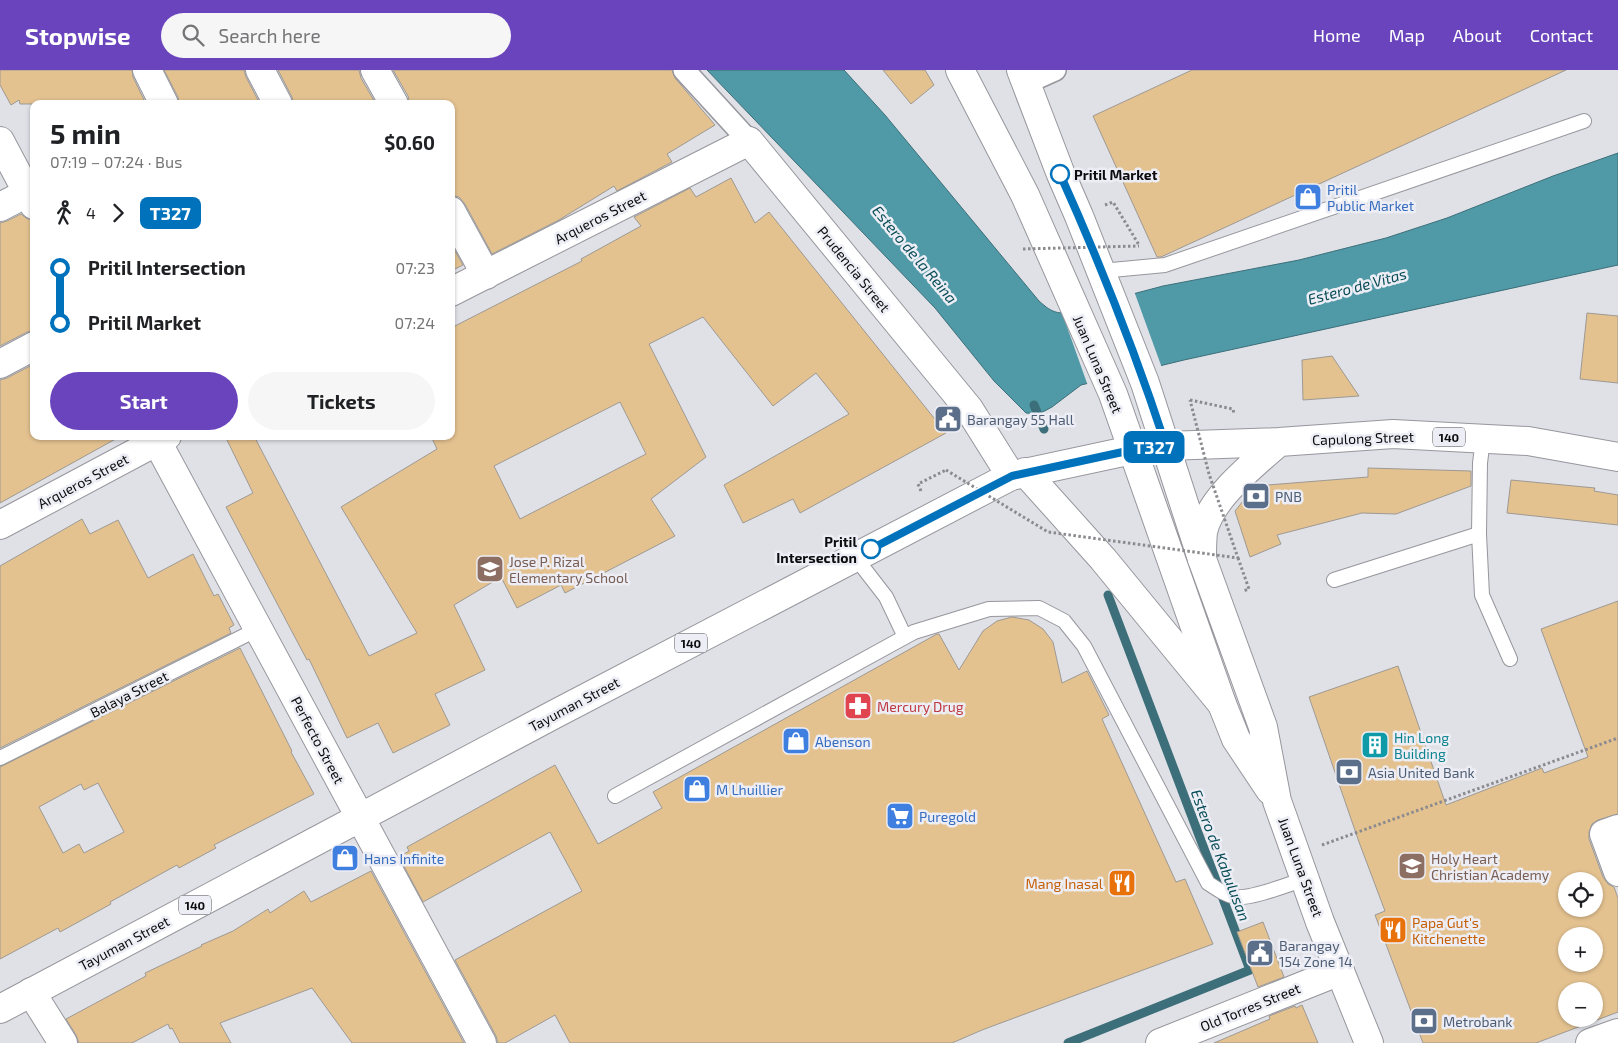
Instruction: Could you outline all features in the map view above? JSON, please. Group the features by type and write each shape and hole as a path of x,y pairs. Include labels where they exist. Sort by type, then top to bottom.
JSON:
{"main road":[{"path":"147,70 162,100"},
{"path":"260,70 276,100"},
{"path":"376,70 392,100"},
{"name":"Juan Luna Street","path":"960,70 978,101 1025,195 1113,394 1236,739 1277,802"},
{"name":"Juan Luna Street","path":"1024,77 1145,383 1202,559 1263,727 1277,802 1369,1043"},
{"path":"0,141 30,197"},
{"name":"Arqueros Street","path":"455,290 749,141"},
{"name":"Prudencia Street","path":"749,141 969,409 1018,474 1103,559 1222,704"},
{"path":"0,208 30,199"},
{"path":"455,218 486,275"},
{"path":"0,364 30,348"},
{"name":"Capulong Street","path":"1166,446 1279,442 1393,434 1528,441 1618,457"},
{"name":"Arqueros Street","path":"0,525 155,440"},
{"name":"Perfecto Street","path":"160,440 258,629 482,1043"},
{"path":"1202,559 1204,531 1211,511 1243,474 1279,442"},
{"name":"Tayuman Street","path":"0,1009 564,709 1018,474 1132,450 1166,446"},
{"path":"1618,828 1604,834 1618,872"},
{"name":"Old Torres Street","path":"1160,1043 1340,971"},
{"path":"31,992 63,1043"},
{"path":"1590,1043 1618,1033"}],"street":[{"name":"Prudencia Street","path":"684,70 749,141"},
{"path":"1024,77 1055,70"}],"lane":[{"path":"1105,282 1165,266 1584,121"},
{"path":"1483,438 1480,463 1479,534 1482,596 1510,659"},
{"path":"1334,580 1479,534"},
{"path":"855,557 886,597 905,637"},
{"path":"615,796 914,632 989,609 1039,608 1064,621 1084,646 1208,883 1223,893 1238,897 1256,894 1301,867"},
{"name":"Balaya Street","path":"0,758 258,629"}],"path":[{"path":"1023,249 1139,246 1114,202"},
{"path":"1233,409 1190,400 1209,474 1249,589"},
{"path":"918,484 946,470 1048,532 1238,558"},
{"path":"1301,867 1618,738"}],"water":[{"path":"707,70 844,70 885,115 1039,301 1054,312 1061,313 1163,286 1299,260 1386,238 1447,218 1553,176 1618,153 1618,265 1184,360 1081,385 1052,407 1039,414 1026,413 994,381 935,308"}],"pier":[{"path":"1134,291 1162,368 1088,386 1061,310"}],"building":[{"path":"0,70 132,70 133,77 144,100 30,100 30,104 20,104 19,100 11,105 0,85"},
{"path":"164,70 244,70 258,100 178,100"},
{"path":"278,70 359,70 361,78 374,100 292,100"},
{"path":"393,70 672,70 675,78 715,125 667,154 672,162 617,191 614,186 559,220 492,254 465,204 459,197 455,196 455,100 409,100"},
{"path":"883,70 925,70 934,85 911,104"},
{"path":"1192,70 1566,70 1161,257 1157,257 1093,116"},
{"name":"Jose P. Rizal Elementary School","path":"731,178 755,223 769,212 946,433 800,513 793,499 743,523 724,485 849,414 816,373 773,406 703,317 649,344 706,457 651,499 675,536 565,593 561,585 517,608 501,577 454,605 485,670 435,694 450,725 393,753 378,723 347,738 309,659 307,660 226,507 253,493 227,440 256,440 369,656 417,633 341,507 437,449 433,440 455,440 455,326 582,261 581,259 641,226 634,217 690,188 696,197","holes":["620,402 646,454 520,519 494,466"]},
{"path":"21,214 30,220 30,332 0,346 0,223"},
{"path":"455,251 463,265 455,269"},
{"path":"1587,313 1618,316 1618,383 1580,379"},
{"path":"1332,356 1359,396 1303,400 1302,360"},
{"path":"30,366 30,440 114,440 0,503 0,380"},
{"path":"1368,468 1471,471 1471,486 1396,514 1362,513 1277,535 1281,544 1250,557 1235,511 1255,486 1368,477"},
{"path":"1511,480 1595,488 1594,491 1618,495 1618,525 1507,513"},
{"path":"82,519 90,534 118,520 148,578 193,554 214,596 218,594 234,625 229,628 231,633 0,748 0,566"},
{"path":"1618,601 1618,814 1598,820 1592,824 1589,832 1589,839 1601,872 1558,872 1558,917 1603,917 1603,877 1608,884 1614,887 1618,898 1618,1012 1603,1018 1603,982 1558,982 1558,1027 1578,1027 1536,1043 1423,1043 1375,915 1385,911 1309,697 1398,666 1446,805 1542,768 1544,773 1588,757 1541,629"},
{"name":"Puregold","path":"1012,617 1029,620 1043,629 1053,642 1062,683 1087,671 1109,715 1102,719 1176,882 1185,879 1213,944 982,1030 952,1043 570,1043 555,1015 505,1043 498,1043 455,960 582,891 550,832 423,902 399,857 409,851 407,847 555,765 598,844 662,808 653,792 937,634 939,634 959,670 983,631 997,621"},
{"path":"240,648 291,752 314,794 214,845 216,848 179,868 177,865 60,932 58,928 0,959 0,767","holes":["98,783 124,832 84,853 79,844 63,853 39,807 81,784 84,790"]},
{"path":"371,871 464,1043 352,1043 312,988 220,1023 231,1043 180,1043 168,1024 132,1043 79,1043 66,1019 146,976 145,973 233,931 268,909 270,913 304,891 311,902"},
{"name":"Barangay 154 Zone 14","path":"1263,922 1284,977 1258,987 1237,932"},
{"path":"1302,1005 1318,1043 1214,1043 1270,1019 1269,1016"}],"waterway":[{"name":"Estero de Kabulusan","path":"1034,405 1044,429"},
{"name":"Estero de Kabulusan","path":"1068,1043 1250,970 1108,595"}],"bus line":[{"name":"T327","path":"871,549 1012,476 1132,450 1166,446 1145,383 1079,216 1060,174"}],"place":[{"name":"Pritil Market","path":"1060,174"},
{"name":"Pritil Public Market","path":"1308,197"},
{"name":"Barangay 55 Hall","path":"948,419"},
{"name":"PNB","path":"1256,496"},
{"name":"Pritil Intersection","path":"871,549"},
{"name":"Jose P. Rizal Elementary School","path":"490,569"},
{"name":"Mercury Drug","path":"858,706"},
{"name":"Abenson","path":"796,741"},
{"name":"Hin Long Building","path":"1375,745"},
{"name":"Asia United Bank","path":"1349,772"},
{"name":"M Lhuillier","path":"697,789"},
{"name":"Puregold","path":"900,816"},
{"name":"Hans Infinite","path":"345,858"},
{"name":"Holy Heart Christian Academy","path":"1412,866"},
{"name":"Mang Inasal","path":"1122,883"},
{"name":"Papa Gut's Kitchenette","path":"1393,930"},
{"name":"Barangay 154 Zone 14","path":"1260,953"},
{"name":"Metrobank","path":"1424,1021"}],"water label":[{"name":"Estero de la Reina","path":"915,254"},
{"name":"Estero de Vitas","path":"1357,286"}]}
